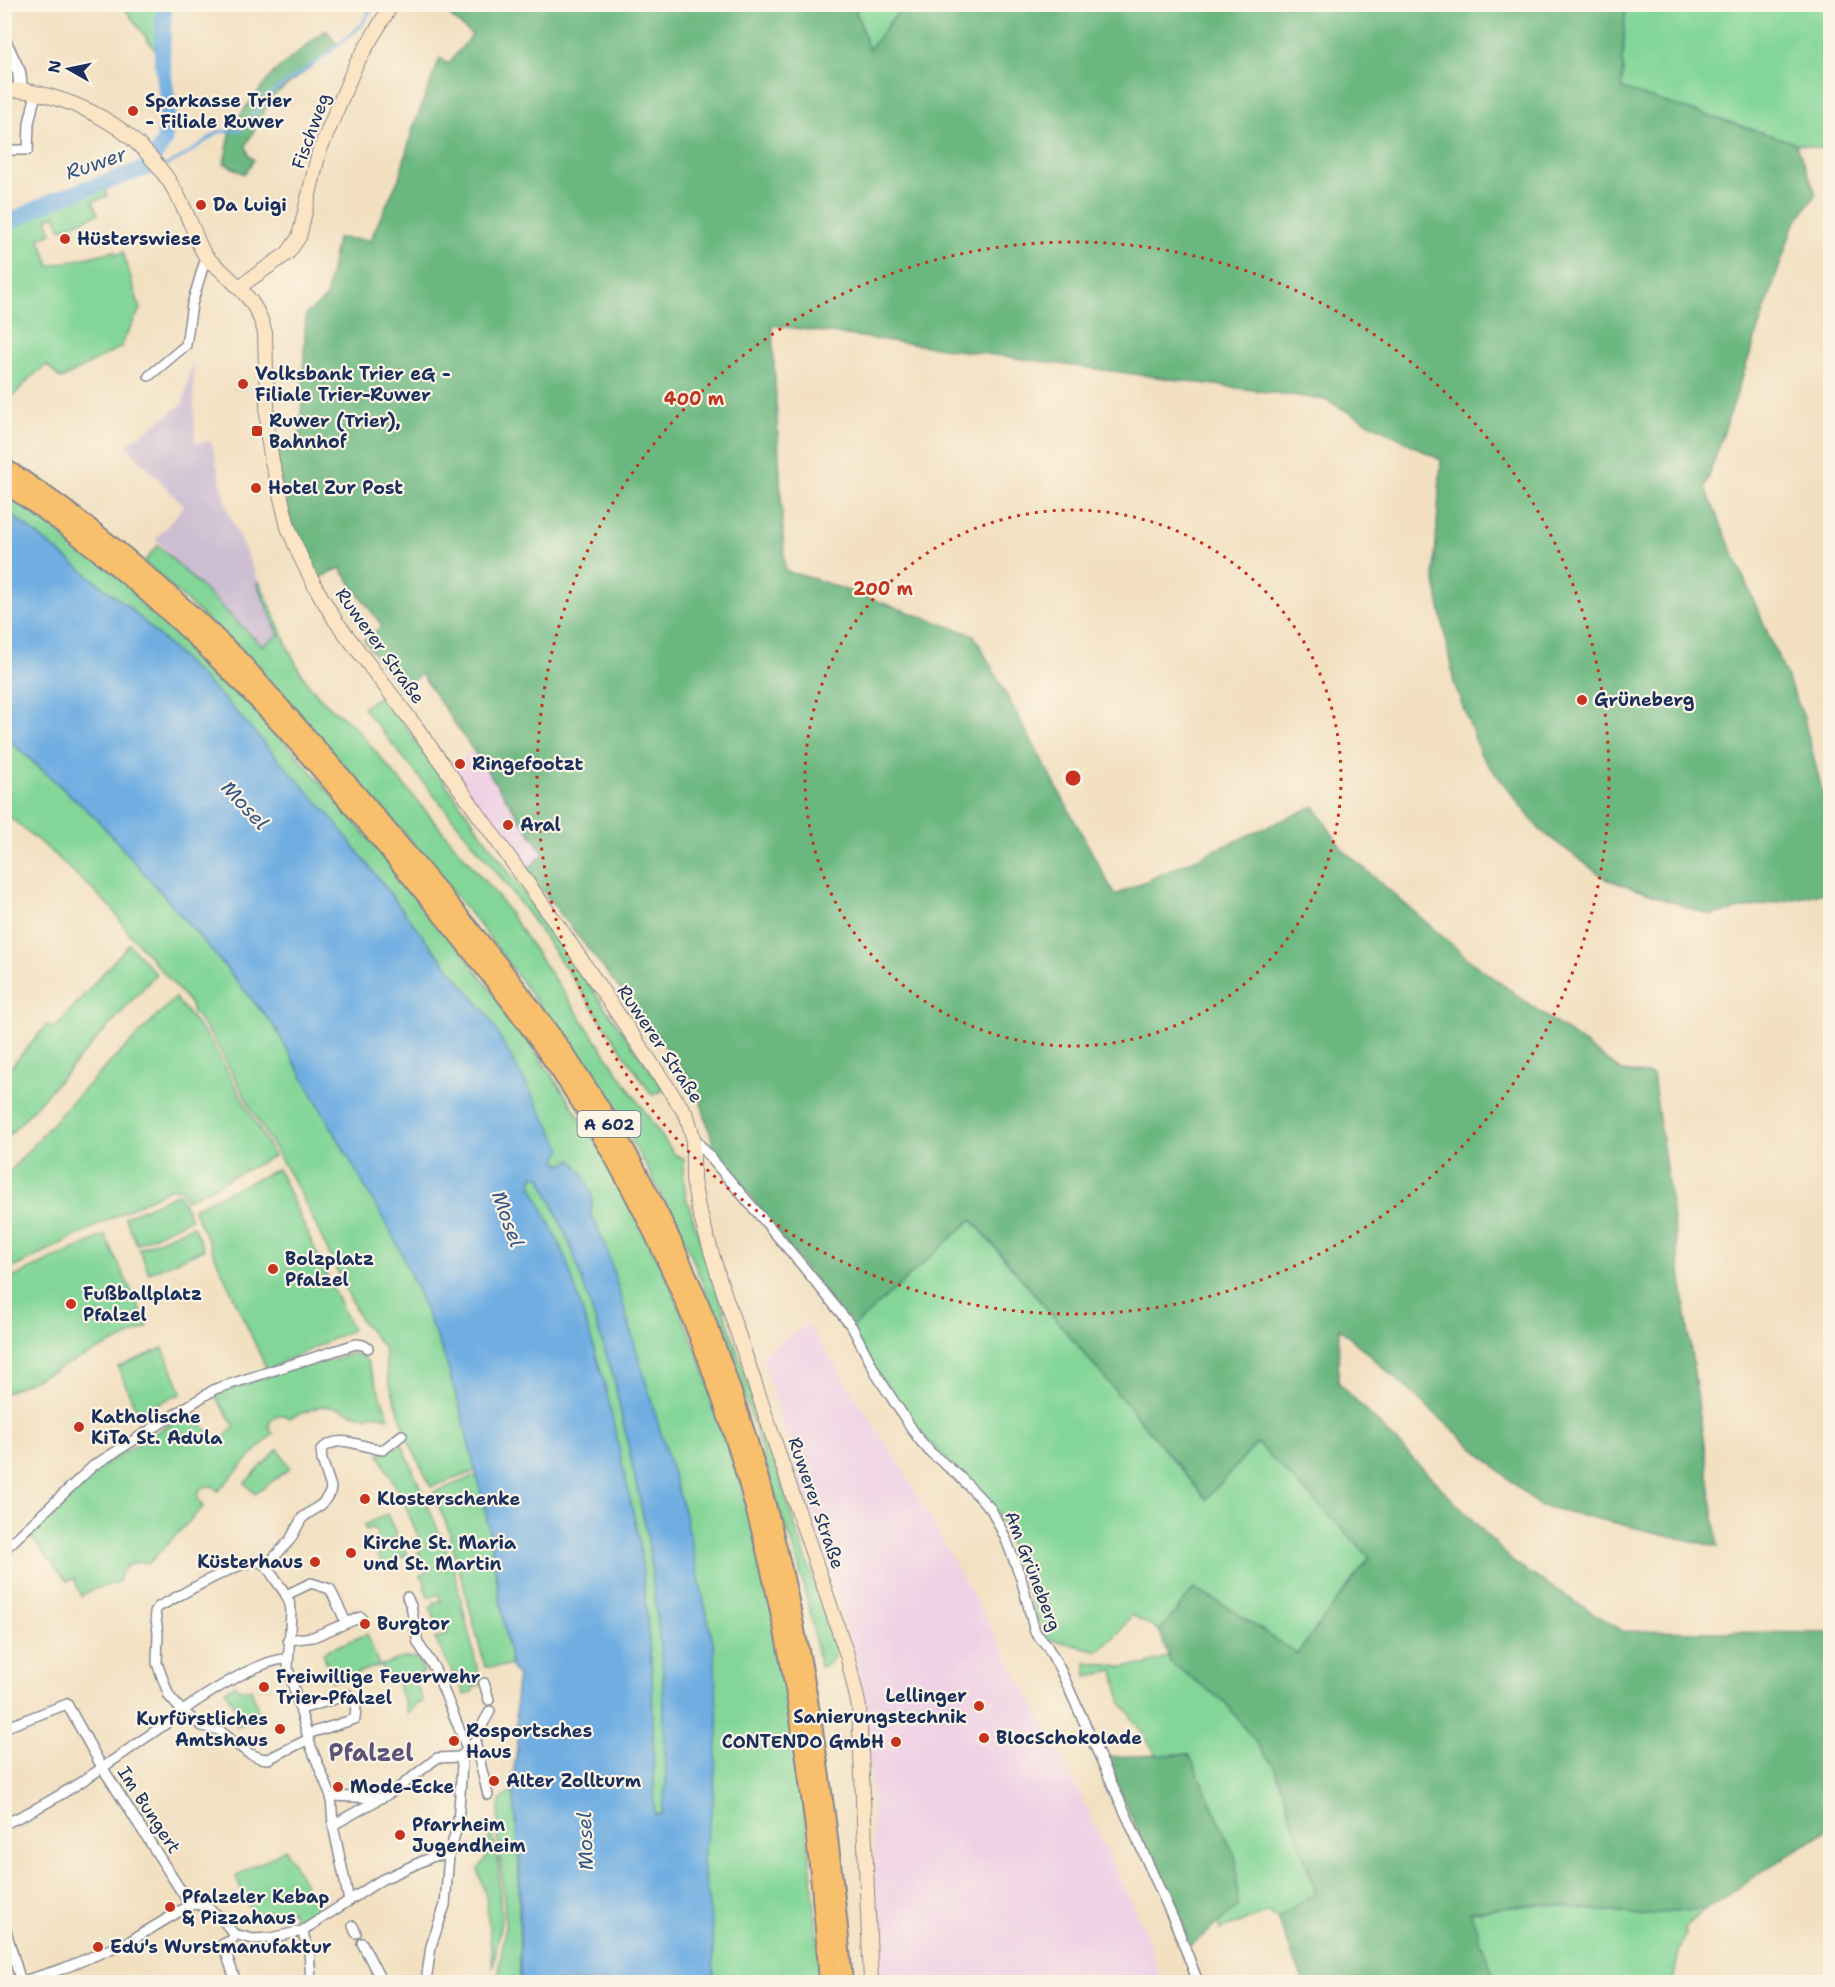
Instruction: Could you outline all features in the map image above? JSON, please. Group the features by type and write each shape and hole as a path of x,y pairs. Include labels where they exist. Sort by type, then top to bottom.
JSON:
{"highway":[{"name":"A 602","path":"4,467 99,534 238,658 347,780 468,925 533,1008 575,1068 634,1163 676,1246 706,1317 749,1442 774,1532 793,1609 820,1763 829,1826 844,1983"},
{"name":"A 602","path":"4,484 84,540 135,582 220,661 336,787 518,1013 584,1109 616,1162 662,1250 694,1323 738,1447 762,1536 793,1684 810,1793 823,1905 828,1983"}],"main road":[{"name":"Fischweg","path":"239,287 288,253 299,237 319,152 356,64 392,4"},
{"name":"Ruwerer Straße","path":"21,89 79,105 103,116 122,130 169,182 206,257 255,305 261,319 265,342 268,438 272,461 288,526 316,588 335,620 416,727 568,940 680,1104 691,1126 693,1180 699,1213 847,1655 859,1707 871,1983"},
{"path":"4,92 21,89"}],"street":[{"path":"4,40 19,72 21,89"},
{"path":"4,150 28,150 28,123 36,93"},
{"path":"149,376 186,345 192,304 206,257"},
{"name":"Am Grüneberg","path":"693,1137 852,1327 878,1377 918,1438 991,1509 1021,1578 1035,1632 1047,1646 1065,1680 1177,1927 1198,1983"},
{"path":"4,1550 93,1466 215,1389 356,1344 368,1348"},
{"path":"266,1566 268,1561 290,1540 302,1518 322,1504 330,1493 331,1487 321,1450 342,1441 383,1450 402,1435"},
{"path":"301,1709 349,1695 356,1705 355,1719 308,1736 271,1758 260,1758 248,1753 219,1730 202,1726 181,1712 169,1696 158,1663 155,1612 158,1607 237,1566 252,1561 261,1562 266,1566 286,1595 291,1611 288,1668 308,1736 331,1796 333,1825 349,1901"},
{"path":"286,1595 311,1583 330,1589 346,1622"},
{"path":"407,1596 418,1643 435,1669 471,1745 488,1795"},
{"path":"288,1640 314,1637 361,1617"},
{"path":"181,1712 261,1664 276,1659 287,1659"},
{"path":"484,1683 489,1700"},
{"path":"4,1728 67,1704 102,1767 167,1723"},
{"path":"333,1825 397,1789 437,1758 460,1757 471,1745 490,1711"},
{"path":"426,1983 431,1946 444,1905 449,1855 458,1824 462,1764 460,1757"},
{"name":"Im Bungert","path":"4,1824 28,1814 102,1767 190,1905"},
{"path":"331,1796 380,1798"},
{"path":"4,1924 21,1982 62,1969 130,1941 190,1905 206,1907 220,1917 234,1934 253,1939 302,1931 381,1880 434,1856 449,1855"},
{"path":"302,1931 309,1950 311,1983"},
{"path":"234,1934 232,1940 223,1944 236,1983"},
{"path":"362,1943 382,1983"}],"shaded area":[{"path":"193,358 195,443 211,441 229,514 283,638 253,655 156,539 184,506 126,445 183,404"},
{"name":"Aral","path":"472,751 544,855 526,870 451,766"},
{"path":"808,1324 903,1470 1062,1756 1145,1932 1162,1982 877,1982 872,1799 866,1715 856,1661 761,1355"}],"green space":[{"path":"854,4 903,5 869,50"},
{"path":"1646,4 1830,5 1830,150 1796,143 1622,89 1625,12"},
{"path":"122,5 164,5 162,59"},
{"path":"460,5 854,5 869,50 903,5 1646,5 1625,12 1622,89 1796,143 1816,194 1793,226 1705,488 1803,715 1830,822 1830,892 1710,915 1606,879 1540,830 1481,755 1454,683 1434,575 1441,460 1326,400 772,325 785,571 815,579 974,635 1115,895 1314,806 1342,849 1474,964 1622,1071 1653,1075 1718,1547 1538,1505 1339,1328 1338,1382 1515,1564 1622,1631 1830,1633 1830,1828 1706,1909 1637,1915 1541,1904 1470,1911 1496,1982 1304,1982 1277,1918 1316,1892 1276,1769 1225,1702 1170,1662 1160,1631 1194,1589 1229,1608 1297,1654 1370,1557 1257,1443 1206,1499 972,1219 850,1330 714,1147 696,1086 526,870 544,854 421,674 400,689 364,640 382,626 340,568 313,581 299,555 271,444 300,440 306,314 326,298 337,238 370,240 399,178 413,128 440,58 448,64 472,35 451,17"},
{"path":"326,30 338,46 273,96 246,145 249,156 254,160 244,174 224,163 232,125 274,72"},
{"path":"102,178 107,196 93,201 98,214 61,229 55,215 47,219 52,233 39,238 50,266 115,251 116,255 123,252 140,309 122,343 123,346 61,379 47,365 31,377 5,405 5,215"},
{"path":"4,492 29,508 155,608 212,663 267,722 400,876 479,974 553,1077 619,1181 680,1308 728,1442 748,1511 780,1649 792,1718 802,1784 822,1982 714,1982 712,1925 702,1863 713,1802 606,1247 591,1214 592,1195 566,1164 559,1164 555,1160 487,1014 227,702 131,609 13,516 5,514"},
{"path":"158,545 262,646 279,635 257,583 259,582 291,653 308,684 326,704 354,726 499,898 674,1154 684,1159 686,1197 836,1648 833,1658 827,1665 820,1667 794,1547 781,1515 748,1406 715,1315 689,1250 650,1173 609,1101 486,933 413,843 241,651 144,562"},
{"path":"382,694 664,1090 652,1095 532,919 363,708"},
{"path":"4,736 98,820 274,1026 397,1243 444,1355 476,1471 431,1487 408,1440 388,1378 384,1348 360,1319 300,1192 215,1041 193,1012 190,1003 128,932 112,908 54,854 5,813"},
{"path":"129,944 156,974 5,1140 5,1074 47,1025 54,1029"},
{"path":"175,998 211,1042 274,1156 186,1200 181,1188 169,1189 5,1272 5,1177 75,1098"},
{"name":"Bolzplatz Pfalzel","path":"278,1169 352,1330 267,1370 193,1208"},
{"path":"533,1175 540,1176 572,1249 613,1375 648,1538 663,1672 666,1785 662,1814 655,1815 654,1804 652,1674 640,1545 604,1381 531,1184"},
{"path":"179,1193 191,1219 137,1244 125,1217"},
{"path":"971,1219 1206,1499 1257,1443 1370,1557 1297,1654 1229,1608 1194,1589 1160,1631 1132,1615 1121,1630 1099,1651 1045,1638 996,1509 910,1423 850,1330"},
{"path":"193,1226 204,1249 149,1273 139,1249"},
{"name":"Fußballplatz Pfalzel","path":"105,1235 148,1327 5,1393 5,1281"},
{"path":"163,1348 182,1393 137,1412 118,1367"},
{"path":"350,1354 359,1354 367,1361 389,1417 375,1414 365,1417 338,1408 321,1406 289,1418 277,1415 269,1423 273,1433 218,1491 213,1486 203,1487 199,1491 198,1499 203,1507 149,1563 133,1563 125,1568 119,1582 91,1590 81,1596 74,1578 67,1581 30,1536 98,1469 188,1412 219,1442 235,1426 214,1395 312,1361 332,1361"},
{"path":"402,1444 453,1566 481,1685 473,1687 473,1691 464,1695 459,1678 456,1679 435,1639 447,1634 448,1629 446,1622 438,1626 430,1607 435,1606 434,1602 441,1601 439,1594 429,1598 423,1577 420,1576 427,1572 418,1552 423,1548 404,1503 379,1454"},
{"path":"278,1449 290,1468 255,1494 245,1483"},
{"path":"477,1475 486,1513 511,1666 485,1667 450,1533 433,1493"},
{"path":"387,1514 397,1536 388,1541 391,1548 402,1543 407,1554 385,1568 377,1554 381,1549 372,1542 377,1538 377,1531 372,1528 366,1530 364,1525"},
{"path":"367,1634 379,1666 332,1681 323,1652"},
{"path":"1168,1656 1170,1662 1225,1702 1276,1769 1316,1893 1277,1918 1269,1912 1220,1930 1218,1923 1238,1907 1236,1859 1189,1754 1157,1755 1121,1702 1114,1671 1087,1676 1086,1662 1120,1667 1145,1665"},
{"path":"402,1658 417,1658 424,1672 414,1677 423,1702 415,1704 408,1714 395,1677 386,1679 381,1665"},
{"path":"234,1685 239,1689 251,1689 260,1716 237,1726 232,1715 237,1711 225,1690"},
{"path":"1189,1754 1236,1859 1238,1907 1190,1946 1104,1757"},
{"path":"513,1791 518,1830 520,1982 499,1982 505,1922 498,1816 500,1801"},
{"path":"489,1822 495,1845 494,1853 498,1858 501,1921 493,1968 486,1896 478,1870 489,1853"},
{"path":"285,1849 319,1910 295,1919 292,1911 255,1921 236,1877 255,1864 256,1866"},
{"path":"1541,1904 1637,1915 1706,1909 1685,1927 1686,1933 1678,1955 1673,1982 1496,1982 1469,1912"}],"water":[{"name":"Mosel","path":"5,514 13,516 131,609 227,702 332,818 425,939 487,1014 562,1149 556,1160 559,1164 565,1164 571,1159 582,1172 592,1195 591,1214 606,1247 685,1515 714,1647 718,1731 713,1802 702,1863 712,1925 714,1982 520,1982 520,1861 512,1781 517,1749 516,1687 518,1678 511,1666 486,1513 444,1355 397,1243 274,1026 98,820 5,736","holes":["533,1175 541,1177 572,1249 613,1375 648,1538 663,1672 666,1785 662,1814 655,1815 654,1804 652,1674 640,1545 604,1381 565,1256 531,1184"]}],"waterway":[{"name":"Ruwer","path":"4,225 54,200 146,168 164,142 168,106 162,59 164,4"},
{"path":"162,167 186,155 218,132 241,130 269,94 318,61 361,26 374,4"},
{"name":"Ruwer","path":"146,168 153,169"}],"place":[{"name":"Sparkasse Trier - Filiale Ruwer","path":"133,111"},
{"name":"Da Luigi","path":"201,205"},
{"name":"Hüsterswiese","path":"65,239"},
{"name":"Volksbank Trier eG - Filiale Trier-Ruwer","path":"243,384"},
{"name":"Ruwer (Trier), Bahnhof","path":"257,431"},
{"name":"Hotel Zur Post","path":"256,488"},
{"name":"Grüneberg","path":"1582,700"},
{"name":"Ringefootzt","path":"460,764"},
{"name":"Aral","path":"508,825"},
{"name":"Bolzplatz Pfalzel","path":"273,1269"},
{"name":"Fußballplatz Pfalzel","path":"71,1304"},
{"name":"Katholische KiTa St. Adula","path":"79,1427"},
{"name":"Klosterschenke","path":"365,1499"},
{"name":"Kirche St. Maria und St. Martin","path":"351,1553"},
{"name":"Küsterhaus","path":"315,1562"},
{"name":"Burgtor","path":"365,1624"},
{"name":"Freiwillige Feuerwehr Trier-Pfalzel","path":"264,1687"},
{"name":"Lellinger Sanierungstechnik","path":"979,1706"},
{"name":"Kurfürstliches Amtshaus","path":"280,1729"},
{"name":"BlocSchokolade","path":"984,1738"},
{"name":"Rosportsches Haus","path":"454,1741"},
{"name":"CONTENDO GmbH","path":"896,1742"},
{"name":"Alter Zollturm","path":"494,1781"},
{"name":"Mode-Ecke","path":"338,1787"},
{"name":"Pfarrheim Jugendheim","path":"400,1835"},
{"name":"Pfalzeler Kebap & Pizzahaus","path":"170,1907"},
{"name":"Edu's Wurstmanufaktur","path":"98,1947"}],"district":[{"name":"Pfalzel","path":"371,1753"}]}
